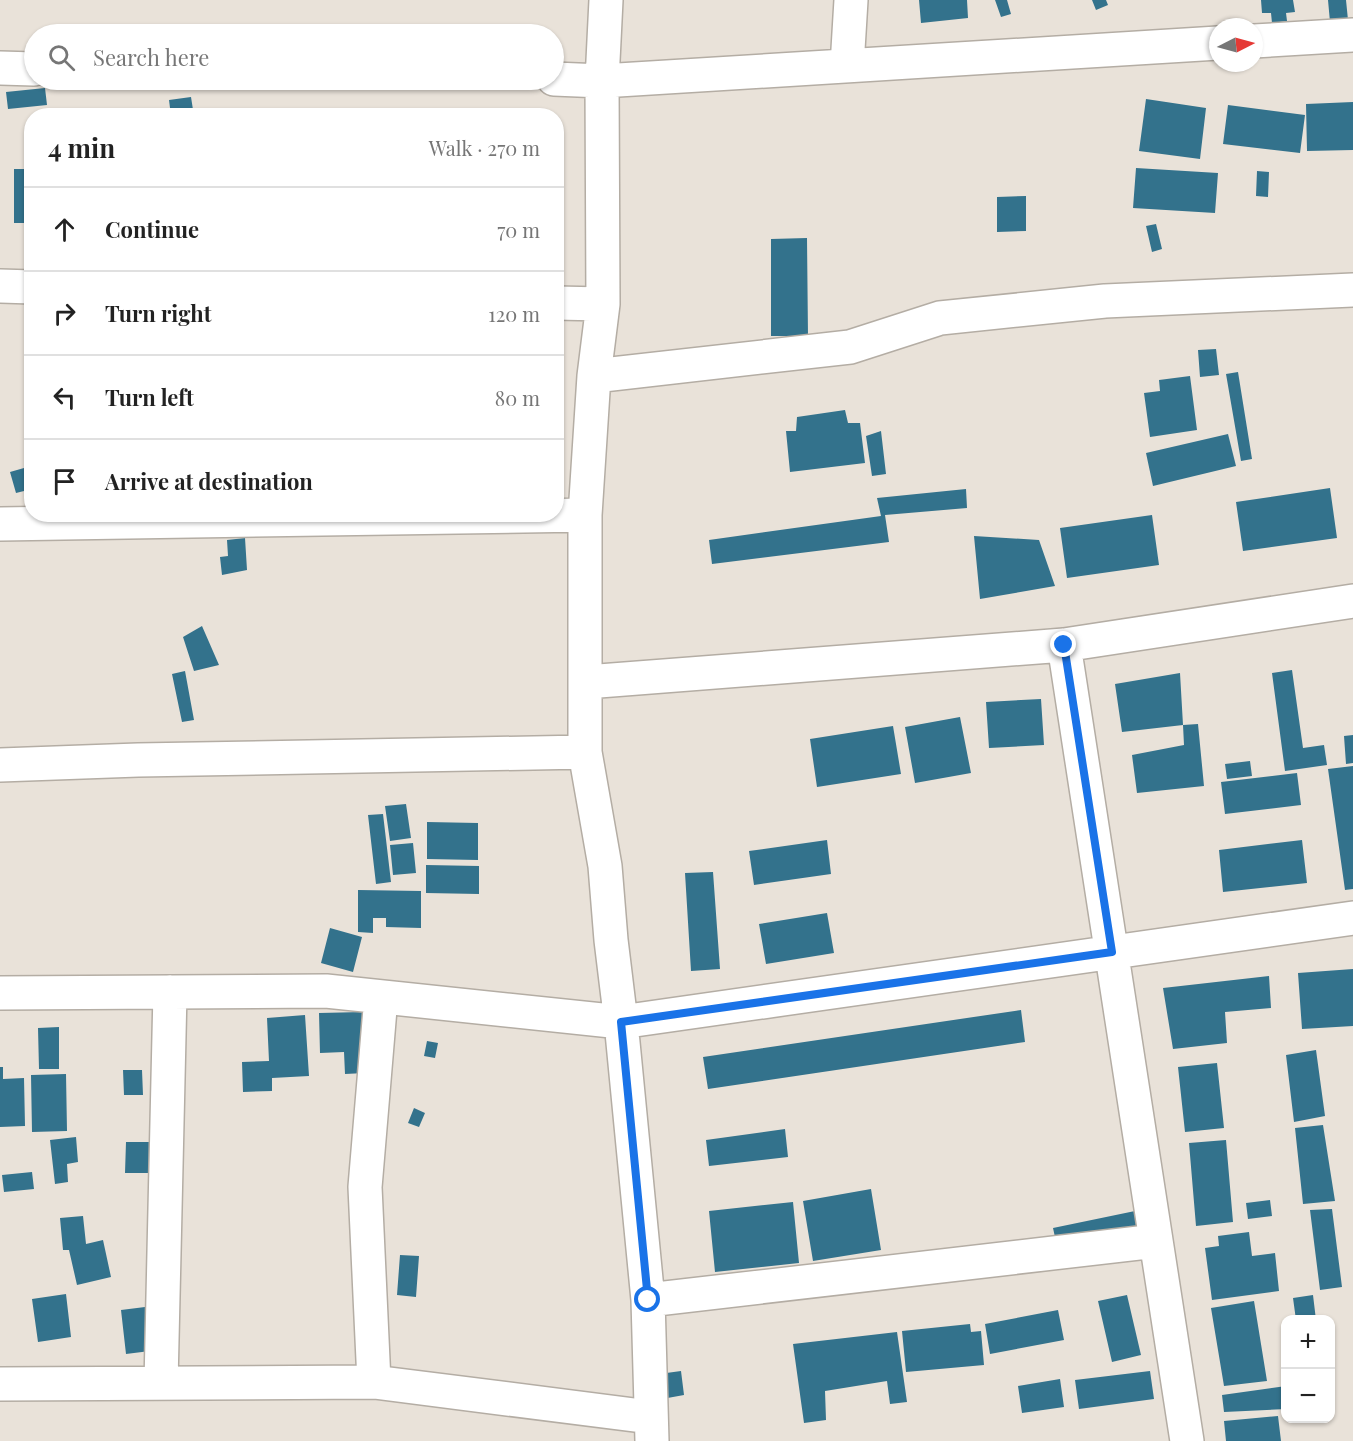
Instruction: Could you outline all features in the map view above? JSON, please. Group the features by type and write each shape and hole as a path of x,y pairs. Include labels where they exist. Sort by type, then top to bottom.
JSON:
{"street":[{"path":"0,1383 374,1382 651,1429 648,1300 621,1022 610,940 605,866 585,752 585,515 594,376 603,304 602,81 606,0"},
{"path":"847,66 851,0"},
{"path":"1263,40 1353,35"},
{"path":"564,79 602,81 1209,45"},
{"path":"0,68 24,69"},
{"path":"0,286 24,287"},
{"path":"594,376 850,348 940,318 1104,301 1353,291"},
{"path":"564,303 603,304"},
{"path":"564,515 585,515"},
{"path":"0,524 130,522"},
{"path":"586,682 1064,645 1353,601"},
{"path":"1064,645 1187,1441"},
{"path":"0,765 585,752"},
{"path":"0,993 326,991 621,1022 1353,918"},
{"path":"161,1383 170,992"},
{"path":"374,1382 365,1187 381,997"},
{"path":"648,1300 1156,1241"}],"building":[{"path":"919,0 967,0 968,18 921,23"},
{"path":"995,0 1007,0 1011,14 1001,17"},
{"path":"1092,0 1106,0 1108,5 1096,10"},
{"path":"1261,0 1293,0 1295,12 1286,13 1287,21 1272,23 1271,13 1262,13"},
{"path":"1328,0 1346,0 1348,20 1330,22"},
{"path":"45,90 47,105 8,109 6,92"},
{"path":"191,97 193,108 170,108 169,100"},
{"path":"1146,99 1206,108 1200,159 1139,151"},
{"path":"1353,102 1353,150 1307,151 1306,104"},
{"path":"1228,105 1305,115 1300,153 1223,144"},
{"path":"1136,168 1218,173 1215,213 1133,208"},
{"path":"14,169 24,169 24,223 14,223"},
{"path":"1257,171 1269,172 1268,197 1256,196"},
{"path":"1026,196 1026,231 997,232 997,197"},
{"path":"1156,224 1162,249 1152,252 1146,226"},
{"path":"807,238 808,336 771,336 771,239"},
{"path":"1216,349 1219,375 1200,377 1198,350"},
{"path":"1238,372 1252,459 1241,461 1226,374"},
{"path":"1190,376 1197,430 1150,437 1144,393 1160,391 1159,380"},
{"path":"845,410 848,423 860,423 865,463 790,472 786,431 796,431 797,417"},
{"path":"881,431 886,474 872,476 866,436"},
{"path":"1228,434 1236,466 1153,486 1146,453"},
{"path":"24,468 24,491 16,493 10,472"},
{"path":"1330,488 1337,538 1243,551 1236,502"},
{"path":"966,489 967,508 885,515 889,542 712,564 709,540 881,516 877,498"},
{"path":"1152,515 1159,565 1067,578 1060,528"},
{"path":"974,536 1039,540 1055,586 980,599"},
{"path":"245,538 247,570 222,575 220,557 228,556 227,540"},
{"path":"202,626 219,665 194,671 183,637"},
{"path":"1292,670 1303,748 1324,745 1327,765 1285,771 1272,673"},
{"path":"185,671 194,720 182,722 172,674"},
{"path":"1180,673 1183,725 1122,732 1115,684"},
{"path":"1041,699 1044,745 989,748 986,702"},
{"path":"960,717 971,773 915,783 905,727"},
{"path":"1198,724 1204,786 1137,793 1132,755 1184,745 1183,725"},
{"path":"893,726 901,774 817,787 810,739"},
{"path":"1353,735 1353,763 1346,764 1344,736"},
{"path":"1250,761 1252,776 1227,779 1225,764"},
{"path":"1353,766 1353,889 1345,890 1328,769"},
{"path":"1297,773 1301,805 1225,814 1221,782"},
{"path":"406,804 411,838 390,841 385,806"},
{"path":"383,814 391,882 376,884 368,815"},
{"path":"427,822 478,823 478,860 427,859"},
{"path":"827,840 831,874 754,885 749,851"},
{"path":"1302,840 1307,883 1223,892 1219,850"},
{"path":"413,843 416,873 393,875 390,845"},
{"path":"426,865 479,866 479,894 426,893"},
{"path":"713,872 720,969 691,971 685,873"},
{"path":"358,890 421,891 421,928 386,927 386,918 373,918 373,933 358,932"},
{"path":"827,913 834,953 766,964 759,924"},
{"path":"330,928 362,937 353,972 321,963"},
{"path":"1353,969 1353,1026 1302,1029 1298,973"},
{"path":"1269,976 1271,1008 1225,1012 1227,1043 1173,1049 1163,988"},
{"path":"1021,1010 1025,1042 708,1089 703,1057"},
{"path":"363,1012 365,1073 345,1074 344,1052 320,1053 319,1013"},
{"path":"305,1015 309,1076 272,1078 272,1091 243,1092 242,1062 269,1061 267,1018"},
{"path":"59,1027 59,1069 39,1069 38,1028"},
{"path":"427,1041 438,1043 435,1058 424,1056"},
{"path":"1316,1050 1325,1116 1294,1122 1286,1055"},
{"path":"1217,1063 1224,1128 1185,1132 1178,1067"},
{"path":"0,1067 3,1067 3,1079 24,1078 25,1126 0,1127"},
{"path":"123,1070 142,1070 143,1095 124,1095"},
{"path":"66,1074 67,1131 32,1132 31,1075"},
{"path":"414,1108 425,1113 419,1127 408,1123"},
{"path":"1323,1125 1335,1201 1303,1204 1295,1128"},
{"path":"785,1129 788,1157 709,1166 706,1140"},
{"path":"76,1137 78,1162 67,1164 68,1182 55,1184 50,1140"},
{"path":"1226,1140 1233,1222 1196,1226 1189,1143"},
{"path":"126,1142 151,1142 151,1173 125,1173"},
{"path":"32,1172 34,1189 4,1192 2,1175"},
{"path":"871,1189 881,1250 813,1261 803,1201"},
{"path":"1270,1200 1272,1216 1248,1219 1246,1203"},
{"path":"793,1202 799,1263 715,1272 709,1211"},
{"path":"1332,1209 1342,1287 1320,1290 1310,1210"},
{"path":"1135,1211 1140,1234 1058,1251 1053,1228"},
{"path":"83,1216 86,1244 103,1240 111,1277 77,1285 69,1250 63,1250 60,1218"},
{"path":"1249,1232 1252,1256 1275,1253 1279,1291 1212,1300 1205,1248 1219,1246 1218,1236"},
{"path":"400,1255 419,1256 416,1297 397,1295"},
{"path":"66,1294 71,1337 38,1342 32,1299"},
{"path":"1127,1295 1141,1355 1112,1362 1098,1301"},
{"path":"1313,1295 1315,1315 1295,1315 1293,1298"},
{"path":"1254,1301 1267,1381 1224,1386 1211,1308"},
{"path":"153,1306 158,1350 126,1354 121,1310"},
{"path":"1058,1310 1064,1340 990,1354 985,1324"},
{"path":"970,1324 971,1332 981,1331 984,1365 906,1372 902,1331"},
{"path":"897,1332 907,1402 890,1404 887,1381 825,1391 826,1420 804,1423 793,1344"},
{"path":"681,1371 684,1395 662,1399 659,1374"},
{"path":"1150,1371 1154,1399 1079,1409 1075,1380"},
{"path":"1060,1379 1064,1407 1022,1413 1018,1386"},
{"path":"1281,1387 1281,1409 1224,1412 1222,1395"},
{"path":"1278,1416 1281,1441 1226,1441 1224,1421"}],"route":[{"path":"648,1300 621,1022 1112,952 1064,645"}]}
